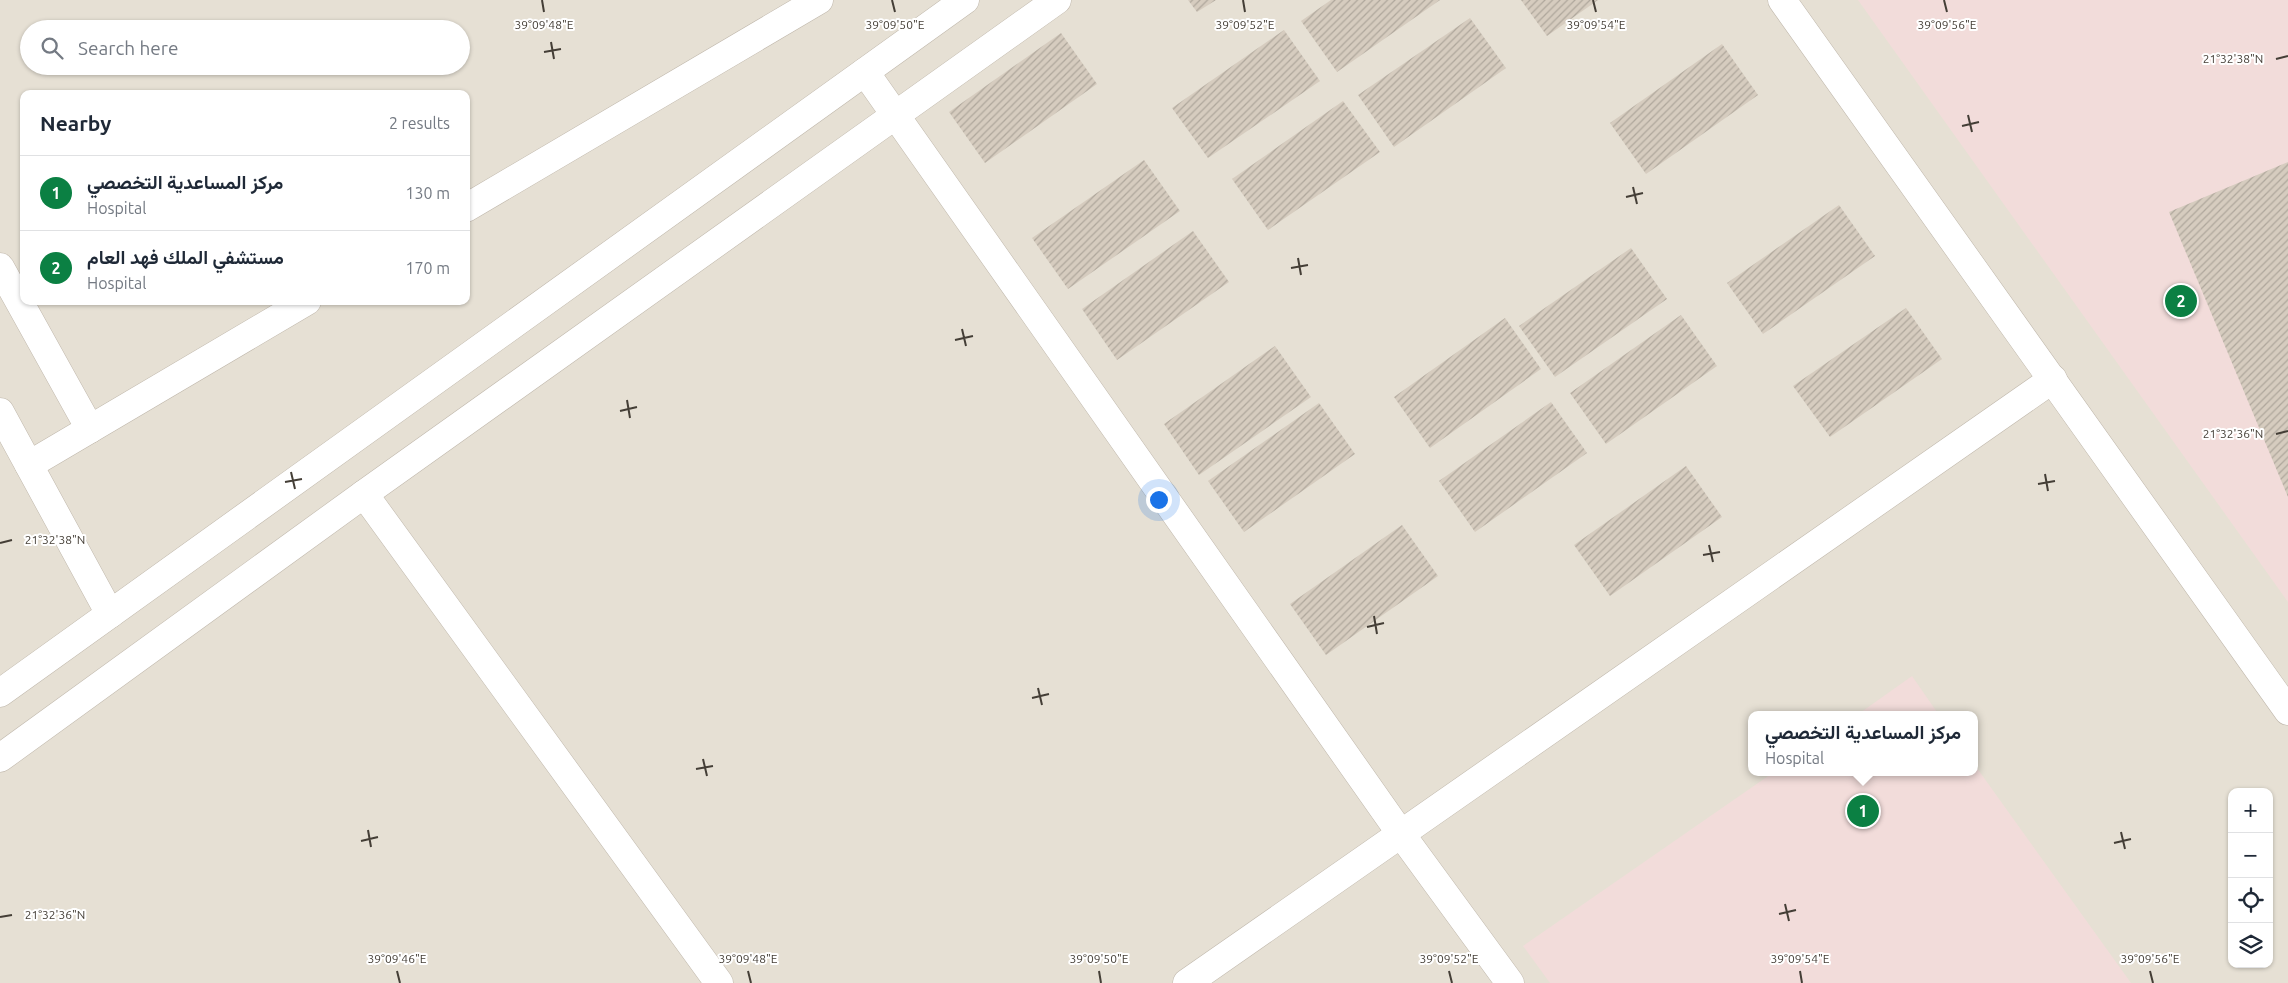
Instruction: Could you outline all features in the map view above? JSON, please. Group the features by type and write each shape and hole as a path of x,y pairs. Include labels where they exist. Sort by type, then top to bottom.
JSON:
{"street":[{"path":"470,206 819,0"},
{"path":"0,693 965,0"},
{"path":"0,758 364,494 1057,0"},
{"path":"1782,0 2288,711"},
{"path":"865,72 1401,834 1510,983"},
{"path":"0,268 20,304"},
{"path":"21,305 90,429"},
{"path":"29,465 300,305"},
{"path":"1187,983 2053,379"},
{"path":"0,412 110,614"},
{"path":"364,494 719,983"}],"shaded area":[{"path":"0,0 2288,0 2288,983 0,983"},
{"path":"1858,0 2288,0 2288,602"},
{"path":"1912,676 1936,711 1863,711"},
{"path":"1978,770 2131,983 1550,983 1523,946 1768,776 1978,776"}],"building":[{"path":"1188,0 1216,0 1197,12"},
{"path":"1331,0 1440,0 1337,72 1301,21"},
{"path":"1521,0 1598,0 1547,36"},
{"path":"1470,18 1506,68 1394,147 1358,95"},
{"path":"1284,30 1320,81 1208,158 1172,108"},
{"path":"1061,33 1097,84 985,163 949,112"},
{"path":"1722,44 1758,95 1646,174 1610,123"},
{"path":"1343,101 1380,152 1268,230 1232,179"},
{"path":"1144,160 1180,211 1068,289 1032,238"},
{"path":"2288,162 2288,497 2169,212"},
{"path":"1839,205 1875,256 1763,334 1727,283"},
{"path":"1193,231 1229,282 1117,360 1082,309"},
{"path":"1631,248 1667,299 1555,377 1519,326"},
{"path":"1906,308 1942,359 1830,437 1793,386"},
{"path":"1681,315 1717,366 1606,444 1570,393"},
{"path":"1505,318 1541,369 1430,448 1394,397"},
{"path":"1275,346 1311,397 1199,475 1164,424"},
{"path":"1551,402 1587,453 1475,532 1439,481"},
{"path":"1319,403 1355,454 1244,532 1208,481"},
{"path":"1686,466 1722,517 1610,596 1574,545"},
{"path":"1402,525 1438,576 1326,655 1290,604"}],"place":[{"name":"مستشفي الملك فهد العام","path":"2181,301"},
{"name":"مركز المساعدية التخصصي","path":"1863,811"}]}
